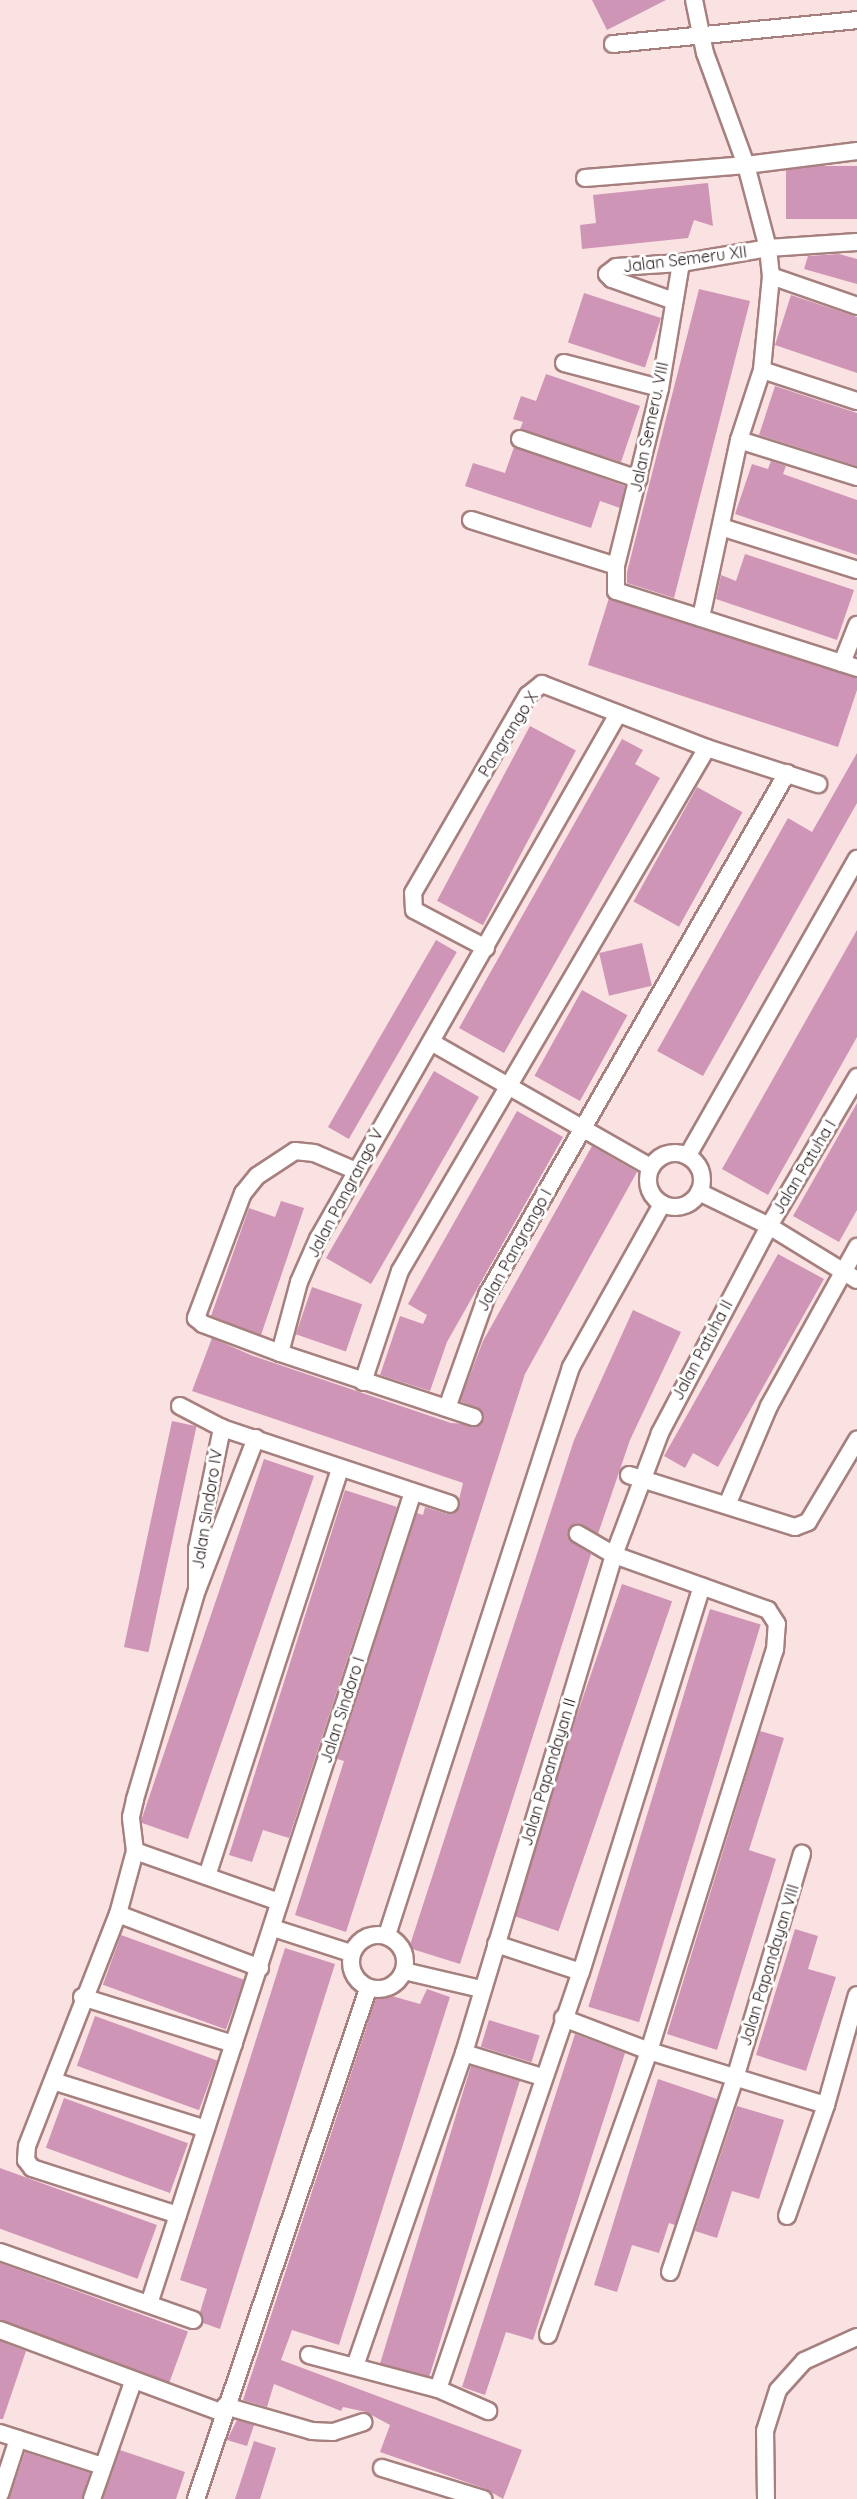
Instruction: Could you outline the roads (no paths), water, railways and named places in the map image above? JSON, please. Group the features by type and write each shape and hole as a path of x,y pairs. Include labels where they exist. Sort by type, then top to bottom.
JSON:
{"street":[{"path":"694,0 700,34 746,165 768,248 771,276 762,370 739,440 701,618 849,666 857,625"},
{"path":"613,44 857,20"},
{"path":"585,178 746,165 857,151"},
{"name":"Jalan Semeru XII","path":"674,301 612,279 607,274 616,267 681,263 768,248 857,242"},
{"name":"Jalan Semeru. VIII","path":"681,263 660,388 616,567 616,591 701,618"},
{"path":"771,276 857,306"},
{"path":"564,363 660,388"},
{"path":"762,370 857,401"},
{"path":"520,439 638,479"},
{"path":"739,440 857,477"},
{"path":"471,520 616,567"},
{"path":"721,527 857,570"},
{"name":"Pangrango X","path":"486,948 414,910 413,893 535,688 550,685 707,748 787,772 818,784"},
{"name":"Jalan Pangrango V","path":"280,1353 299,1282 354,1170 486,948 618,714"},
{"path":"363,1382 400,1271 707,748"},
{"name":"Jalan Pangrango I","path":"447,1408 487,1295 787,772"},
{"path":"688,1155 857,860"},
{"path":"430,1042 507,1089 650,1167"},
{"name":"Jalan Patuha I","path":"769,1226 857,1077"},
{"path":"354,1170 314,1153 296,1151 257,1176 243,1193 196,1318 203,1324 280,1353 474,1417"},
{"path":"673,1151 688,1155 698,1164 703,1178 699,1192 690,1203 676,1208 662,1204 651,1195 646,1181 650,1167 660,1156 673,1151"},
{"path":"699,1192 769,1226 850,1276"},
{"path":"387,1935 571,1367 662,1204"},
{"name":"Jalan Patuha II","path":"614,1555 637,1476 769,1226"},
{"path":"727,1505 769,1406 850,1276 857,1247"},
{"path":"180,1406 222,1428 340,1470 450,1504"},
{"name":"Jalan Sindoro IV","path":"197,1590 197,1549 222,1428"},
{"path":"178,2215 33,2168 26,2160 27,2146 53,2081 82,1997 118,1914 135,1851 131,1817 197,1590 255,1438"},
{"path":"637,1476 802,1526 808,1522 857,1440"},
{"path":"207,1876 340,1470"},
{"name":"Jalan Sindoro I","path":"148,2304 260,1968 279,1902 413,1492"},
{"path":"548,2335 649,2051 775,1650 777,1624 768,1610 614,1555 578,1534"},
{"name":"Jalan Papandayan II","path":"355,2366 464,2053 481,1989 614,1555"},
{"path":"438,2389 542,2077 581,1972 702,1587"},
{"path":"135,1851 279,1902"},
{"name":"Jalan Papandayan VIII","path":"670,2272 736,2075 802,1854"},
{"path":"118,1914 260,1968"},
{"path":"273,1928 351,1953"},
{"path":"373,1934 387,1935 399,1943 405,1956 404,1971 396,1983 383,1989 369,1989 357,1981 351,1968 351,1953 360,1941 373,1934"},
{"path":"496,1944 581,1972"},
{"path":"404,1971 481,1989"},
{"path":"196,2499 224,2409 369,1989"},
{"path":"787,2216 826,2104 857,1995"},
{"path":"82,1997 234,2044"},
{"path":"563,2018 649,2051 736,2075 826,2104"},
{"path":"464,2053 542,2077"},
{"path":"53,2081 206,2129"},
{"path":"0,2253 193,2320"},
{"path":"0,2330 133,2382 224,2409 312,2431 333,2432 363,2422"},
{"path":"766,2499 765,2431 778,2390 804,2361 857,2337"},
{"path":"309,2355 438,2389 488,2411"},
{"path":"92,2499 133,2382"},
{"path":"0,2433 103,2466"},
{"path":"0,2494 18,2439"},
{"path":"381,2469 440,2494 483,2499"}]}
